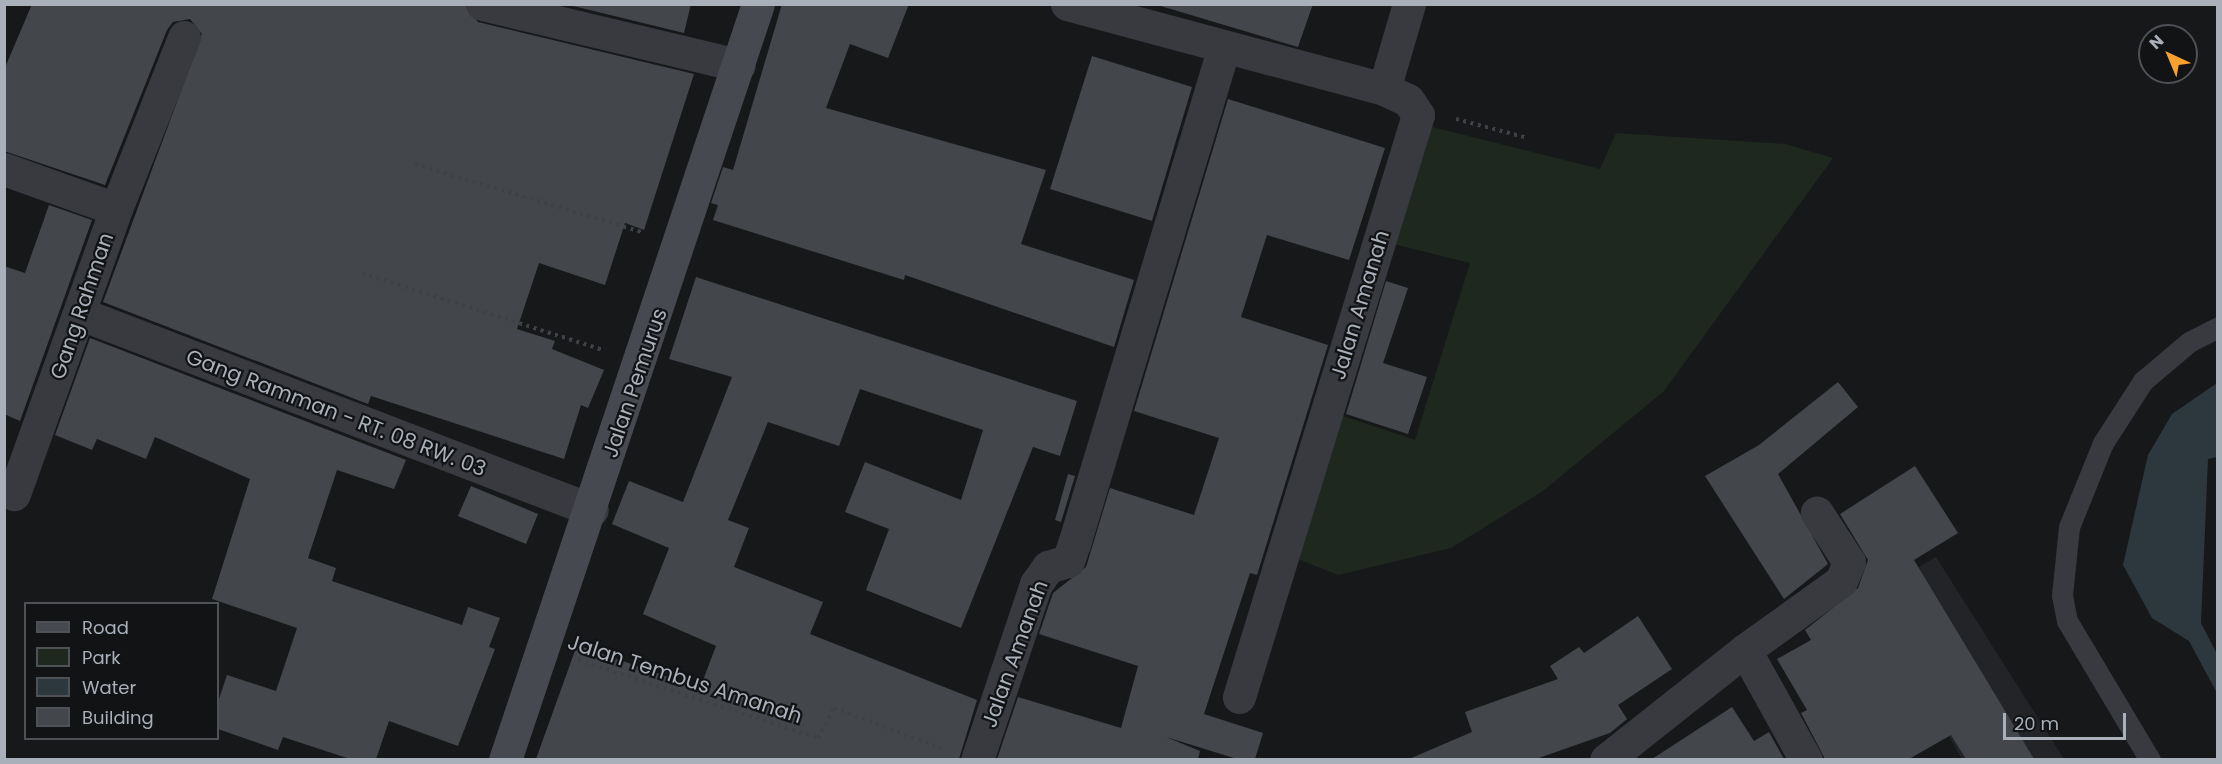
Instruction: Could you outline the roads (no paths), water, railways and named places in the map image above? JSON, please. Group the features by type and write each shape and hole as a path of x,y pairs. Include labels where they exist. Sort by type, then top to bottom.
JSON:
{"street":[{"path":"482,4 739,65"},
{"name":"Jalan Pemurus","path":"505,759 683,241 758,4"},
{"path":"1067,4 1384,89 1409,4"},
{"path":"116,209 184,37"},
{"name":"Jalan Amanah","path":"963,755 1036,584 1048,567 1068,561 1224,47"},
{"name":"Jalan Amanah","path":"1239,697 1418,115 1412,107 1384,89"},
{"name":"Gang Rahman","path":"14,173 116,209 81,314 14,494"},
{"name":"Gang Ramman - RT. 08 RW. 03","path":"81,314 592,510"},
{"path":"1606,759 1745,650 1841,581 1849,562 1818,513"},
{"path":"1745,650 1806,759"}],"lane":[{"path":"2150,759 2067,621 2062,596 2069,526 2103,443 2143,381 2189,342 2217,327"}],"water":[{"path":"2217,383 2217,457 2208,459 2201,623 2217,654 2217,693 2189,641 2152,618 2123,565 2148,455 2172,414"}]}
